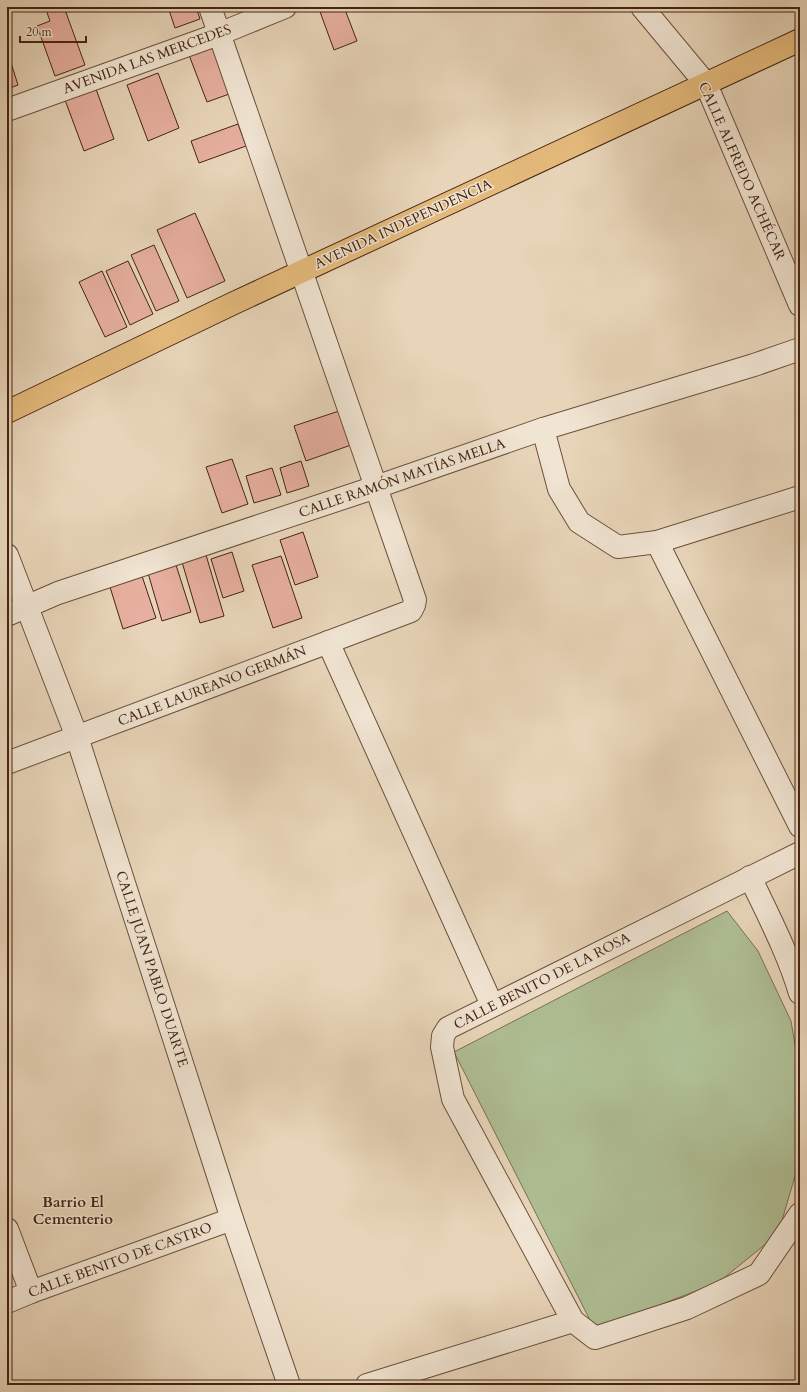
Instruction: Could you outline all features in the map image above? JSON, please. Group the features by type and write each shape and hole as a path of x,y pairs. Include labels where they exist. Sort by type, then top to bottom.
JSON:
{"main road":[{"name":"AVENIDA INDEPENDENCIA","path":"7,412 301,272 800,40"}],"street":[{"path":"210,7 376,487"},
{"name":"AVENIDA LAS MERCEDES","path":"7,110 219,34 285,7"},
{"name":"CALLE ALFREDO ACHÉCAR","path":"642,7 706,84 800,305"},
{"name":"CALLE RAMÓN MATÍAS MELLA","path":"7,615 58,593 543,430 800,349"},
{"path":"543,430 559,489 579,522 618,547 657,542 800,497"},
{"name":"CALLE LAUREANO GERMÁN","path":"7,763 411,611 415,600 376,487"},
{"path":"657,542 800,826"},
{"name":"CALLE JUAN PABLO DUARTE","path":"7,555 28,606 77,737 232,1219 289,1385"},
{"path":"328,642 492,1005"},
{"name":"CALLE BENITO DE LA ROSA","path":"573,1321 453,1099 442,1047 444,1036 448,1028 492,1005 800,853"},
{"path":"750,877 774,927 800,993"},
{"path":"367,1385 573,1321 595,1338 687,1308 759,1274 800,1214"},
{"name":"CALLE BENITO DE CASTRO","path":"7,1302 30,1292 232,1219"},
{"path":"7,1229 30,1292"}],"green space":[{"path":"727,911 758,951 791,1021 800,1074 800,1159 778,1234 719,1282 595,1330 454,1052"}],"building":[{"path":"45,7 64,7 85,65 55,76 37,26 50,21"},
{"path":"168,7 196,7 200,19 175,28"},
{"path":"323,7 344,7 357,41 334,50 319,9"},
{"path":"214,45 232,93 207,102 189,55"},
{"path":"7,50 18,85 7,89"},
{"path":"158,73 179,128 148,141 127,85"},
{"path":"96,89 114,139 84,151 65,100"},
{"path":"238,124 246,146 199,163 191,141"},
{"path":"195,213 225,281 187,298 157,230"},
{"path":"154,245 179,301 156,311 131,255"},
{"path":"128,261 153,314 130,325 106,271"},
{"path":"102,271 127,327 105,337 79,282"},
{"path":"339,411 351,445 306,461 294,426"},
{"path":"232,459 248,504 222,513 206,467"},
{"path":"301,461 309,486 287,493 280,468"},
{"path":"272,468 281,495 254,503 246,476"},
{"path":"303,532 318,577 295,585 280,540"},
{"path":"232,552 244,591 223,598 211,559"},
{"path":"206,555 224,616 200,623 182,562"},
{"path":"281,556 302,618 273,628 252,565"},
{"path":"176,565 191,612 162,621 148,573"},
{"path":"142,576 156,618 123,629 110,587"}],"district":[{"name":"Barrio El Cementerio","path":"73,1210"}]}
